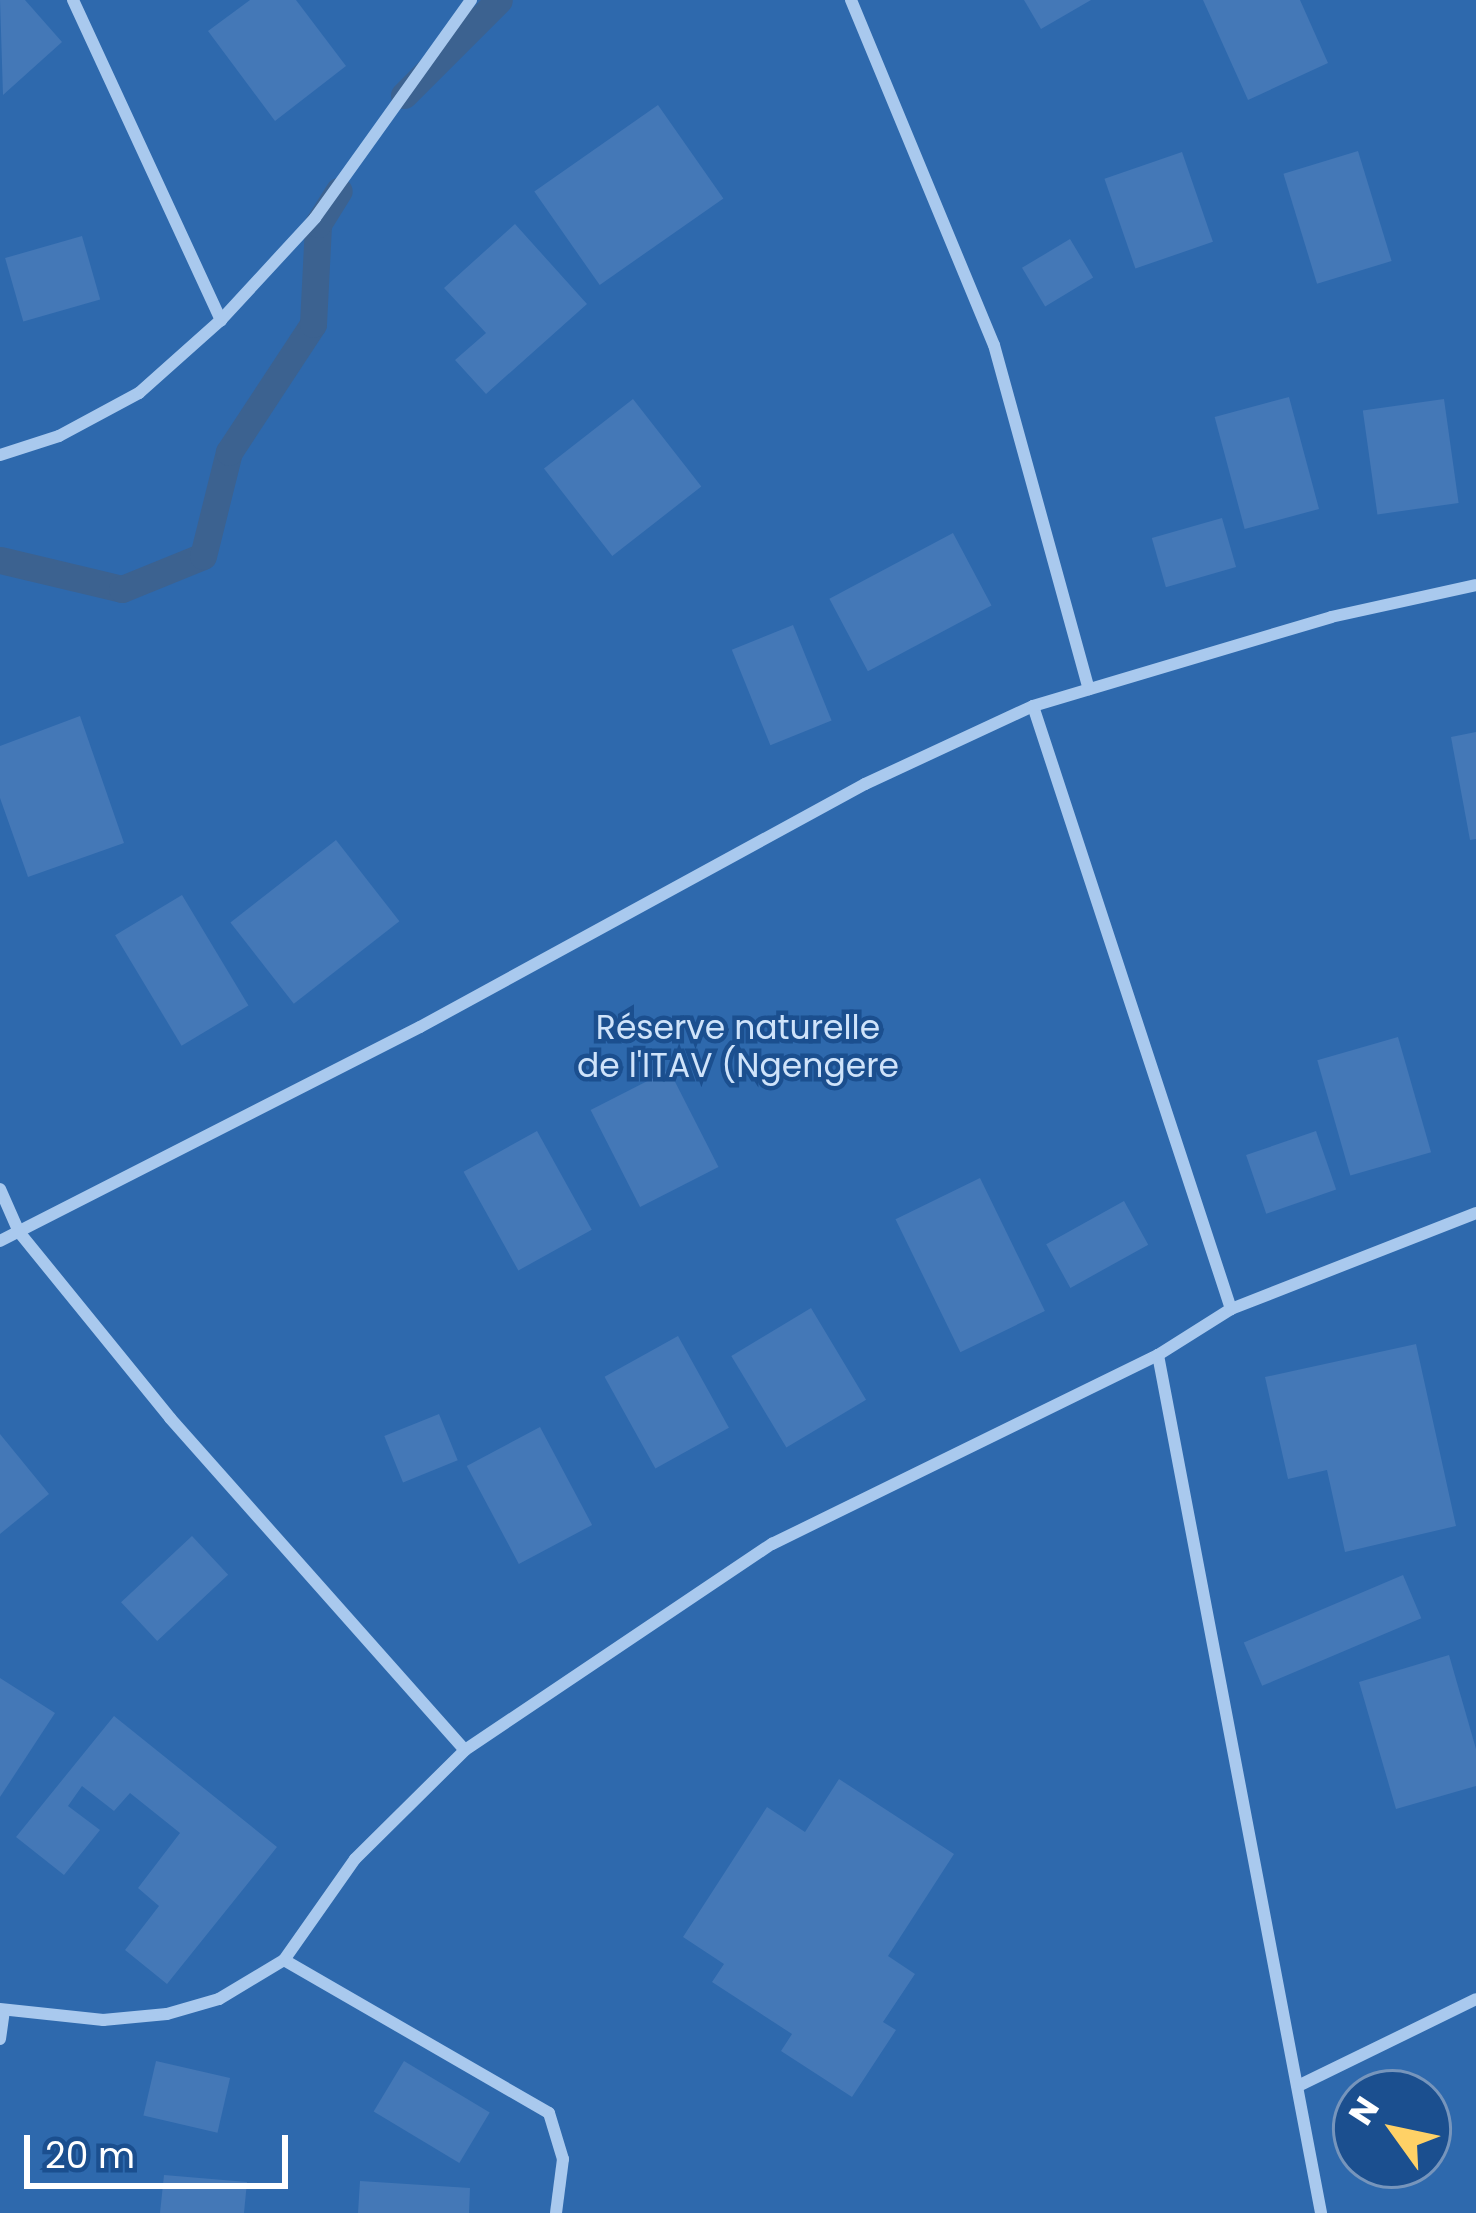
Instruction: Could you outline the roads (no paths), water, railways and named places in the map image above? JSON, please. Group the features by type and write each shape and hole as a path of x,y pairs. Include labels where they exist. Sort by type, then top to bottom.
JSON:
{"street":[{"path":"73,0 221,320"},
{"path":"0,455 58,436 139,393 221,320 315,218 471,0"},
{"path":"851,0 994,345 1089,689"},
{"path":"0,1240 420,1027 865,784 1033,706 1331,617 1476,585"},
{"path":"1033,706 1231,1310"},
{"path":"0,1189 19,1232 170,1418 464,1750"},
{"path":"0,2039 2,2010 103,2020 167,2014 219,1999 284,1960 355,1859 464,1750 772,1544 1158,1355 1231,1310 1476,1213"},
{"path":"1158,1355 1321,2213"},
{"path":"284,1960 549,2113 563,2159 556,2213"},
{"path":"1298,2086 1476,1999"}],"waterway":[{"path":"404,95 499,0"},
{"path":"0,560 122,589 203,556 229,452 313,324 318,224 339,191"}],"park label":[{"name":"Réserve naturelle de l'ITAV (Ngengere","path":"738,1047"}]}
